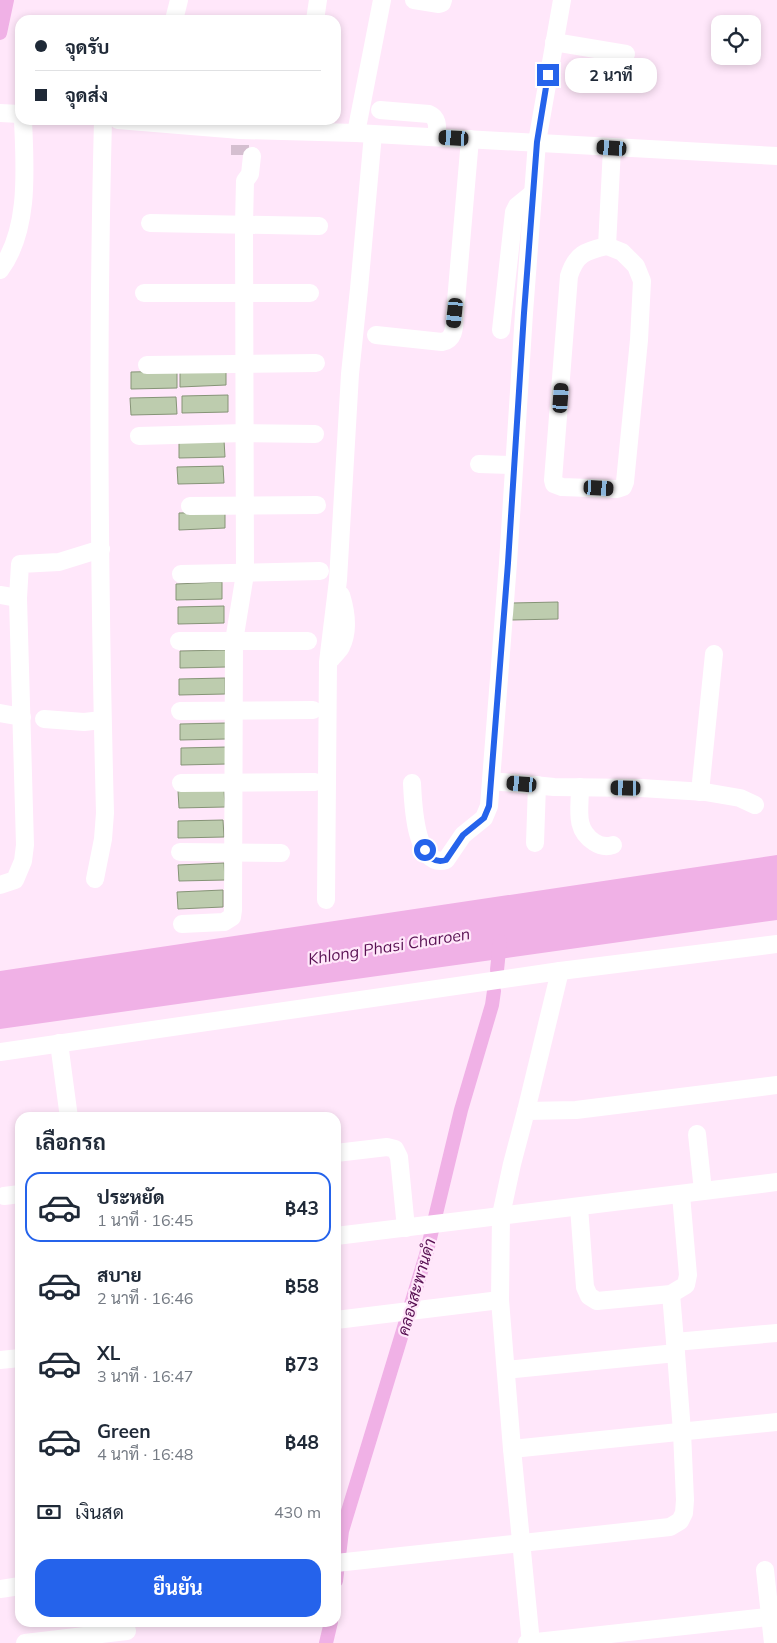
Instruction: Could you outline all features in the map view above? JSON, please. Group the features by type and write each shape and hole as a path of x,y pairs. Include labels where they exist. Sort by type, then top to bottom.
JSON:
{"street":[{"path":"176,15 180,0"},
{"path":"316,15 318,0"},
{"path":"326,900 328,662 338,580 350,374 359,289 364,134 382,0"},
{"path":"414,0 439,4 443,0"},
{"path":"412,783 413,807 420,838 429,858 441,861 446,860 456,842 484,818 489,806 537,142 562,0"},
{"path":"554,42 626,54"},
{"path":"380,110 434,116 437,120 437,137"},
{"path":"1,113 15,114"},
{"path":"0,270 7,261 15,242 22,209 25,175 23,125"},
{"path":"95,879 102,849 105,813 102,720 101,549 100,221 103,125"},
{"path":"145,125 246,144 297,126 364,134 777,156"},
{"path":"376,334 442,342 451,338 455,313 470,139"},
{"path":"182,924 224,922 232,917 234,641 245,574 245,181 239,174 246,144"},
{"path":"607,246 612,148"},
{"path":"501,330 514,212 517,206 533,192"},
{"path":"150,223 319,226"},
{"path":"607,246 622,252 636,266 642,281 639,340 625,482 623,486 617,489 562,486 554,484 553,480 561,398 569,276 573,264 579,257 588,250 607,246"},
{"path":"144,294 310,293"},
{"path":"147,365 316,363"},
{"path":"140,436 316,434"},
{"path":"479,464 514,465"},
{"path":"190,506 317,505"},
{"path":"0,885 15,880 23,861 25,845 18,598 20,564 58,562 101,549"},
{"path":"181,574 320,571"},
{"path":"0,595 18,598"},
{"path":"180,641 308,641"},
{"path":"700,792 714,654"},
{"path":"180,711 313,710"},
{"path":"0,713 22,717"},
{"path":"44,719 76,722 102,720"},
{"path":"491,781 537,785 700,792 740,798 755,805"},
{"path":"181,784 315,782"},
{"path":"535,843 537,785"},
{"path":"580,787 581,830 586,837 598,844 613,845"},
{"path":"180,852 281,853"},
{"path":"0,1052 560,971 777,944"},
{"path":"531,1643 520,1542 500,1300 501,1216 560,971"},
{"path":"59,1043 67,1112"},
{"path":"526,1110 576,1110 777,1085"},
{"path":"697,1134 703,1191"},
{"path":"341,1152 387,1147 395,1149 399,1158 414,1227"},
{"path":"341,1235 777,1182"},
{"path":"579,1207 585,1287 589,1296 597,1301 671,1294 686,1284 688,1274 681,1195"},
{"path":"344,1562 670,1527 680,1521 684,1513 685,1500 682,1432 671,1294"},
{"path":"341,1319 500,1300"},
{"path":"506,1370 777,1333"},
{"path":"0,1360 15,1358"},
{"path":"512,1448 777,1422"},
{"path":"765,1570 773,1616 773,1643"},
{"path":"0,1589 15,1587"},
{"path":"527,1643 773,1616"},
{"path":"25,1643 128,1632"}],"water":[{"name":"Khlong Phasi Charoen","path":"777,855 777,920 0,1029 0,971"}],"building":[{"path":"226,369 226,385 180,387 180,370"},
{"path":"177,371 177,388 131,389 131,372"},
{"path":"228,395 228,412 182,413 182,396"},
{"path":"176,397 177,414 131,415 130,398"},
{"path":"224,440 225,457 179,458 179,441"},
{"path":"223,466 224,483 178,484 177,467"},
{"path":"225,512 225,528 179,530 179,513"},
{"path":"222,582 222,599 176,600 176,584"},
{"path":"558,602 558,619 512,620 512,603"},
{"path":"224,606 224,623 178,624 178,607"},
{"path":"226,650 226,667 180,668 180,651"},
{"path":"225,678 225,694 179,695 179,679"},
{"path":"226,723 226,739 180,740 180,724"},
{"path":"227,747 227,764 181,765 181,748"},
{"path":"224,790 225,807 179,808 178,791"},
{"path":"223,820 224,837 178,838 178,821"},
{"path":"224,863 225,880 179,881 178,865"},
{"path":"223,890 223,907 178,909 177,892"}],"waterway":[{"path":"0,33 7,0"},
{"name":"คลองสะพานดำ","path":"497,970 500,941"},
{"name":"คลองสะพานดำ","path":"341,1539 426,1255 461,1110 492,1005 494,991"},
{"name":"คลองสะพานดำ","path":"326,1643 330,1627"}],"tunnel":[{"path":"240,145 240,155"}],"route":[{"path":"425,850 429,858 435,861 446,860 456,842 484,818 489,806 537,142 548,75"}]}
